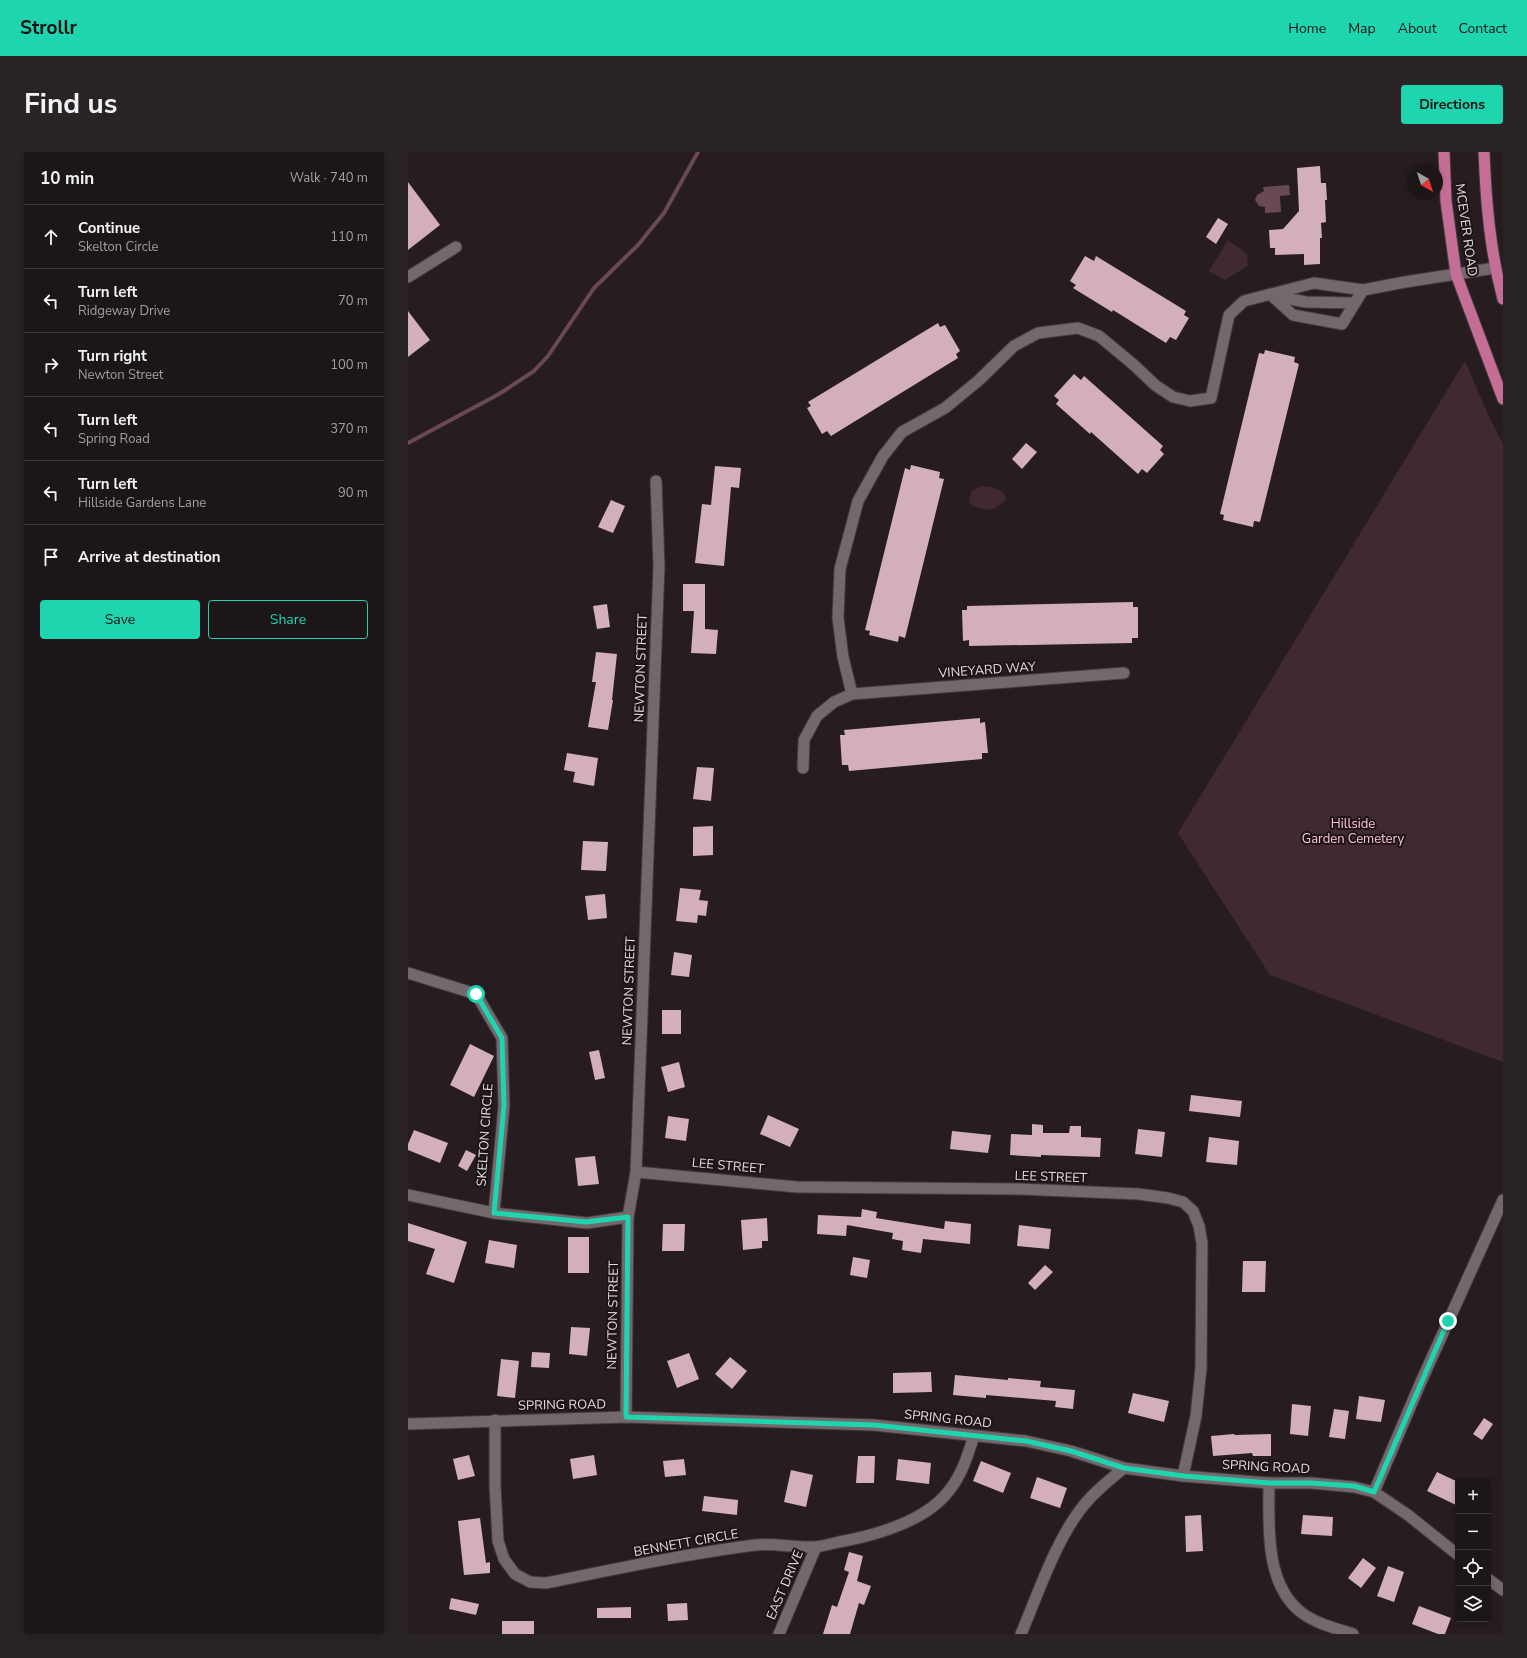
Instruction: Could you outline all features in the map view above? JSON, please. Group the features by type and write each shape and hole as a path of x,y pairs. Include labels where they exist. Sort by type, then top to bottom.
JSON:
{"main road":[{"name":"MCEVER ROAD","path":"1444,152 1446,201 1456,274 1503,399"},
{"name":"MCEVER ROAD","path":"1484,152 1486,197 1495,268 1503,299"}],"street":[{"path":"408,278 456,247"},
{"path":"852,694 843,657 838,618 840,569 858,501 883,456 902,432 945,408 978,381 1014,346 1038,333 1078,328 1099,336 1155,385 1173,397 1190,401 1211,398 1229,315 1244,302 1271,296 1314,283 1363,290 1495,268"},
{"path":"1271,296 1294,315 1342,324 1363,290"},
{"path":"1271,296 1306,302 1356,303"},
{"name":"NEWTON STREET","path":"626,1417 628,1217 636,1172 659,566 656,482"},
{"name":"VINEYARD WAY","path":"803,768 804,740 817,716 834,702 852,694 1124,673"},
{"name":"SKELTON CIRCLE","path":"408,973 476,994 502,1038 504,1106 494,1213"},
{"name":"LEE STREET","path":"636,1172 797,1187 1043,1190 1138,1194 1168,1198 1183,1202 1193,1211 1200,1226 1202,1243 1201,1368 1196,1416 1184,1476"},
{"path":"408,1195 494,1213 586,1222 628,1217"},
{"path":"1374,1492 1420,1384 1503,1200"},
{"name":"SPRING ROAD","path":"408,1424 495,1420 626,1417 874,1425 1026,1441 1071,1451 1124,1468 1184,1476 1269,1483 1311,1483 1354,1486 1374,1492 1413,1519 1455,1553"},
{"name":"BENNETT CIRCLE","path":"495,1420 495,1485 498,1541 504,1559 515,1574 530,1582 546,1583 667,1559 757,1545 816,1547 867,1537 900,1525 920,1515 951,1490 967,1458 974,1436"},
{"path":"1021,1634 1061,1539 1080,1510 1100,1487 1124,1468"},
{"path":"1269,1483 1272,1555 1278,1579 1287,1597 1301,1612 1320,1623 1353,1634"},
{"name":"EAST DRIVE","path":"779,1634 816,1547"},
{"path":"1491,1581 1503,1590"}],"green space":[{"path":"1228,240 1247,254 1248,266 1225,280 1209,271"},
{"name":"Hillside Garden Cemetery","path":"1465,361 1491,421 1503,444 1503,1062 1270,975 1178,833"},
{"path":"981,486 991,487 1003,492 1006,499 998,506 990,510 971,505 969,499 972,491"}],"shaded area":[{"path":"1289,185 1290,195 1280,196 1281,212 1265,213 1265,207 1259,206 1255,200 1257,195 1264,191 1263,187"}],"building":[{"path":"1320,166 1321,183 1326,183 1327,200 1325,200 1326,222 1321,223 1322,238 1320,238 1320,264 1304,265 1304,254 1275,255 1275,248 1270,248 1269,230 1283,229 1299,211 1297,168"},
{"path":"408,182 440,225 408,250"},
{"path":"1218,218 1228,224 1216,244 1206,237"},
{"path":"1085,256 1094,261 1096,256 1186,311 1184,315 1189,318 1176,340 1170,337 1166,343 1113,310 1112,312 1073,288 1076,285 1070,281"},
{"path":"408,311 430,340 408,357"},
{"path":"938,323 940,327 945,325 960,351 956,354 958,358 831,436 827,431 822,434 807,408 811,406 808,402"},
{"path":"1265,350 1295,357 1294,362 1299,364 1260,522 1254,521 1253,527 1223,520 1224,515 1220,514 1259,353 1264,354"},
{"path":"1074,374 1081,380 1084,376 1163,446 1160,450 1164,454 1147,473 1142,469 1138,474 1091,432 1090,434 1056,404 1059,400 1054,396"},
{"path":"1026,443 1037,452 1022,469 1012,459"},
{"path":"911,465 940,472 939,478 944,479 905,638 899,636 898,642 869,635 870,631 865,630 905,468 910,470"},
{"path":"715,466 741,468 739,488 731,487 724,566 695,563 702,504 711,505"},
{"path":"611,500 625,506 613,533 598,527"},
{"path":"683,584 705,584 705,629 718,630 716,654 691,653 694,611 683,611"},
{"path":"1133,602 1133,607 1138,607 1138,638 1132,638 1132,643 969,646 969,640 963,641 962,610 967,610 967,606"},
{"path":"607,604 610,627 597,629 593,606"},
{"path":"596,652 617,654 613,700 608,730 588,727 596,682 592,682"},
{"path":"980,718 980,723 985,722 988,753 982,753 982,759 849,771 848,765 842,765 840,735 845,735 844,730"},
{"path":"567,753 598,758 594,786 573,782 575,772 564,770"},
{"path":"697,767 714,768 711,801 693,799"},
{"path":"713,826 713,855 693,856 693,827"},
{"path":"583,841 608,842 606,871 581,870"},
{"path":"680,888 701,890 699,900 708,901 706,916 698,915 697,923 676,921"},
{"path":"605,894 607,918 588,920 585,896"},
{"path":"674,952 692,955 689,977 671,975"},
{"path":"662,1010 681,1010 681,1034 662,1034"},
{"path":"470,1044 494,1056 474,1097 450,1085"},
{"path":"599,1050 605,1078 595,1080 589,1052"},
{"path":"679,1062 685,1087 668,1092 661,1067"},
{"path":"1191,1095 1242,1101 1240,1117 1189,1111"},
{"path":"768,1115 799,1129 790,1147 760,1134"},
{"path":"668,1116 689,1119 686,1141 665,1138"},
{"path":"1032,1124 1043,1125 1043,1133 1069,1133 1070,1126 1081,1126 1081,1137 1101,1138 1100,1157 1041,1155 1041,1157 1010,1155 1011,1134 1032,1135"},
{"path":"1138,1129 1165,1132 1162,1157 1135,1154"},
{"path":"414,1130 448,1143 440,1163 408,1150 408,1144"},
{"path":"952,1131 991,1135 988,1153 950,1149"},
{"path":"1209,1137 1239,1141 1237,1165 1206,1162"},
{"path":"466,1150 476,1155 467,1171 458,1166"},
{"path":"595,1156 599,1184 578,1186 575,1158"},
{"path":"862,1209 877,1212 876,1218 944,1229 945,1221 971,1224 970,1244 923,1239 921,1253 902,1250 903,1241 892,1239 893,1233 847,1225 846,1236 817,1234 818,1215 861,1217"},
{"path":"767,1218 768,1241 762,1241 762,1248 743,1250 741,1220"},
{"path":"408,1223 467,1242 454,1283 426,1274 435,1249 408,1241"},
{"path":"663,1224 685,1224 684,1251 662,1251"},
{"path":"1019,1225 1051,1229 1049,1249 1017,1246"},
{"path":"568,1237 589,1237 589,1273 568,1273"},
{"path":"489,1240 517,1245 514,1268 485,1263"},
{"path":"853,1257 870,1260 867,1278 850,1275"},
{"path":"1243,1261 1266,1261 1265,1292 1242,1292"},
{"path":"1045,1265 1053,1272 1035,1290 1028,1283"},
{"path":"571,1327 590,1328 587,1356 569,1354"},
{"path":"532,1352 550,1353 549,1368 531,1367"},
{"path":"689,1353 699,1379 677,1388 667,1361"},
{"path":"730,1357 747,1371 732,1389 715,1374"},
{"path":"501,1359 519,1361 515,1398 497,1396"},
{"path":"931,1372 932,1392 893,1393 893,1373"},
{"path":"955,1375 1008,1380 1008,1378 1041,1381 1040,1387 1075,1390 1073,1409 1055,1407 1056,1401 986,1395 986,1398 953,1395"},
{"path":"1133,1393 1169,1401 1164,1422 1128,1413"},
{"path":"1359,1396 1385,1400 1381,1422 1356,1419"},
{"path":"1292,1404 1311,1406 1308,1436 1290,1434"},
{"path":"1334,1409 1349,1411 1345,1439 1329,1437"},
{"path":"1484,1418 1493,1424 1482,1440 1473,1434"},
{"path":"1234,1434 1271,1434 1271,1456 1253,1456 1252,1453 1213,1456 1211,1436"},
{"path":"469,1455 475,1476 458,1480 453,1459"},
{"path":"594,1455 597,1475 573,1479 570,1459"},
{"path":"858,1456 875,1456 874,1483 856,1483"},
{"path":"684,1459 686,1475 665,1477 663,1461"},
{"path":"898,1459 931,1463 929,1484 896,1480"},
{"path":"981,1461 1011,1473 1003,1493 973,1481"},
{"path":"791,1470 813,1475 806,1507 784,1502"},
{"path":"1437,1472 1455,1481 1455,1505 1427,1491"},
{"path":"1037,1477 1067,1488 1060,1508 1030,1498"},
{"path":"704,1496 738,1500 737,1515 702,1511"},
{"path":"1201,1515 1203,1551 1186,1552 1185,1516"},
{"path":"1303,1515 1333,1517 1332,1536 1301,1534"},
{"path":"480,1518 486,1563 490,1562 490,1573 464,1575 458,1521"},
{"path":"849,1552 863,1556 857,1581 871,1586 864,1605 859,1603 850,1634 823,1634 832,1605 837,1607 849,1572 844,1570"},
{"path":"1363,1558 1376,1568 1361,1588 1348,1578"},
{"path":"1388,1566 1404,1572 1394,1602 1377,1596"},
{"path":"451,1598 479,1604 476,1615 449,1609"},
{"path":"687,1603 688,1620 668,1621 667,1604"},
{"path":"1419,1606 1451,1618 1445,1634 1438,1634 1412,1624"},
{"path":"631,1607 631,1618 597,1618 597,1608"},
{"path":"502,1621 534,1621 534,1634 502,1634"}],"waterway":[{"path":"408,443 499,394 534,371 548,356 594,288 638,245 664,213 698,152"}],"route":[{"path":"476,994 502,1038 504,1106 494,1213 586,1222 628,1217 626,1417 874,1425 1026,1441 1071,1451 1124,1468 1184,1476 1269,1483 1311,1483 1354,1486 1374,1492 1448,1321"}]}
